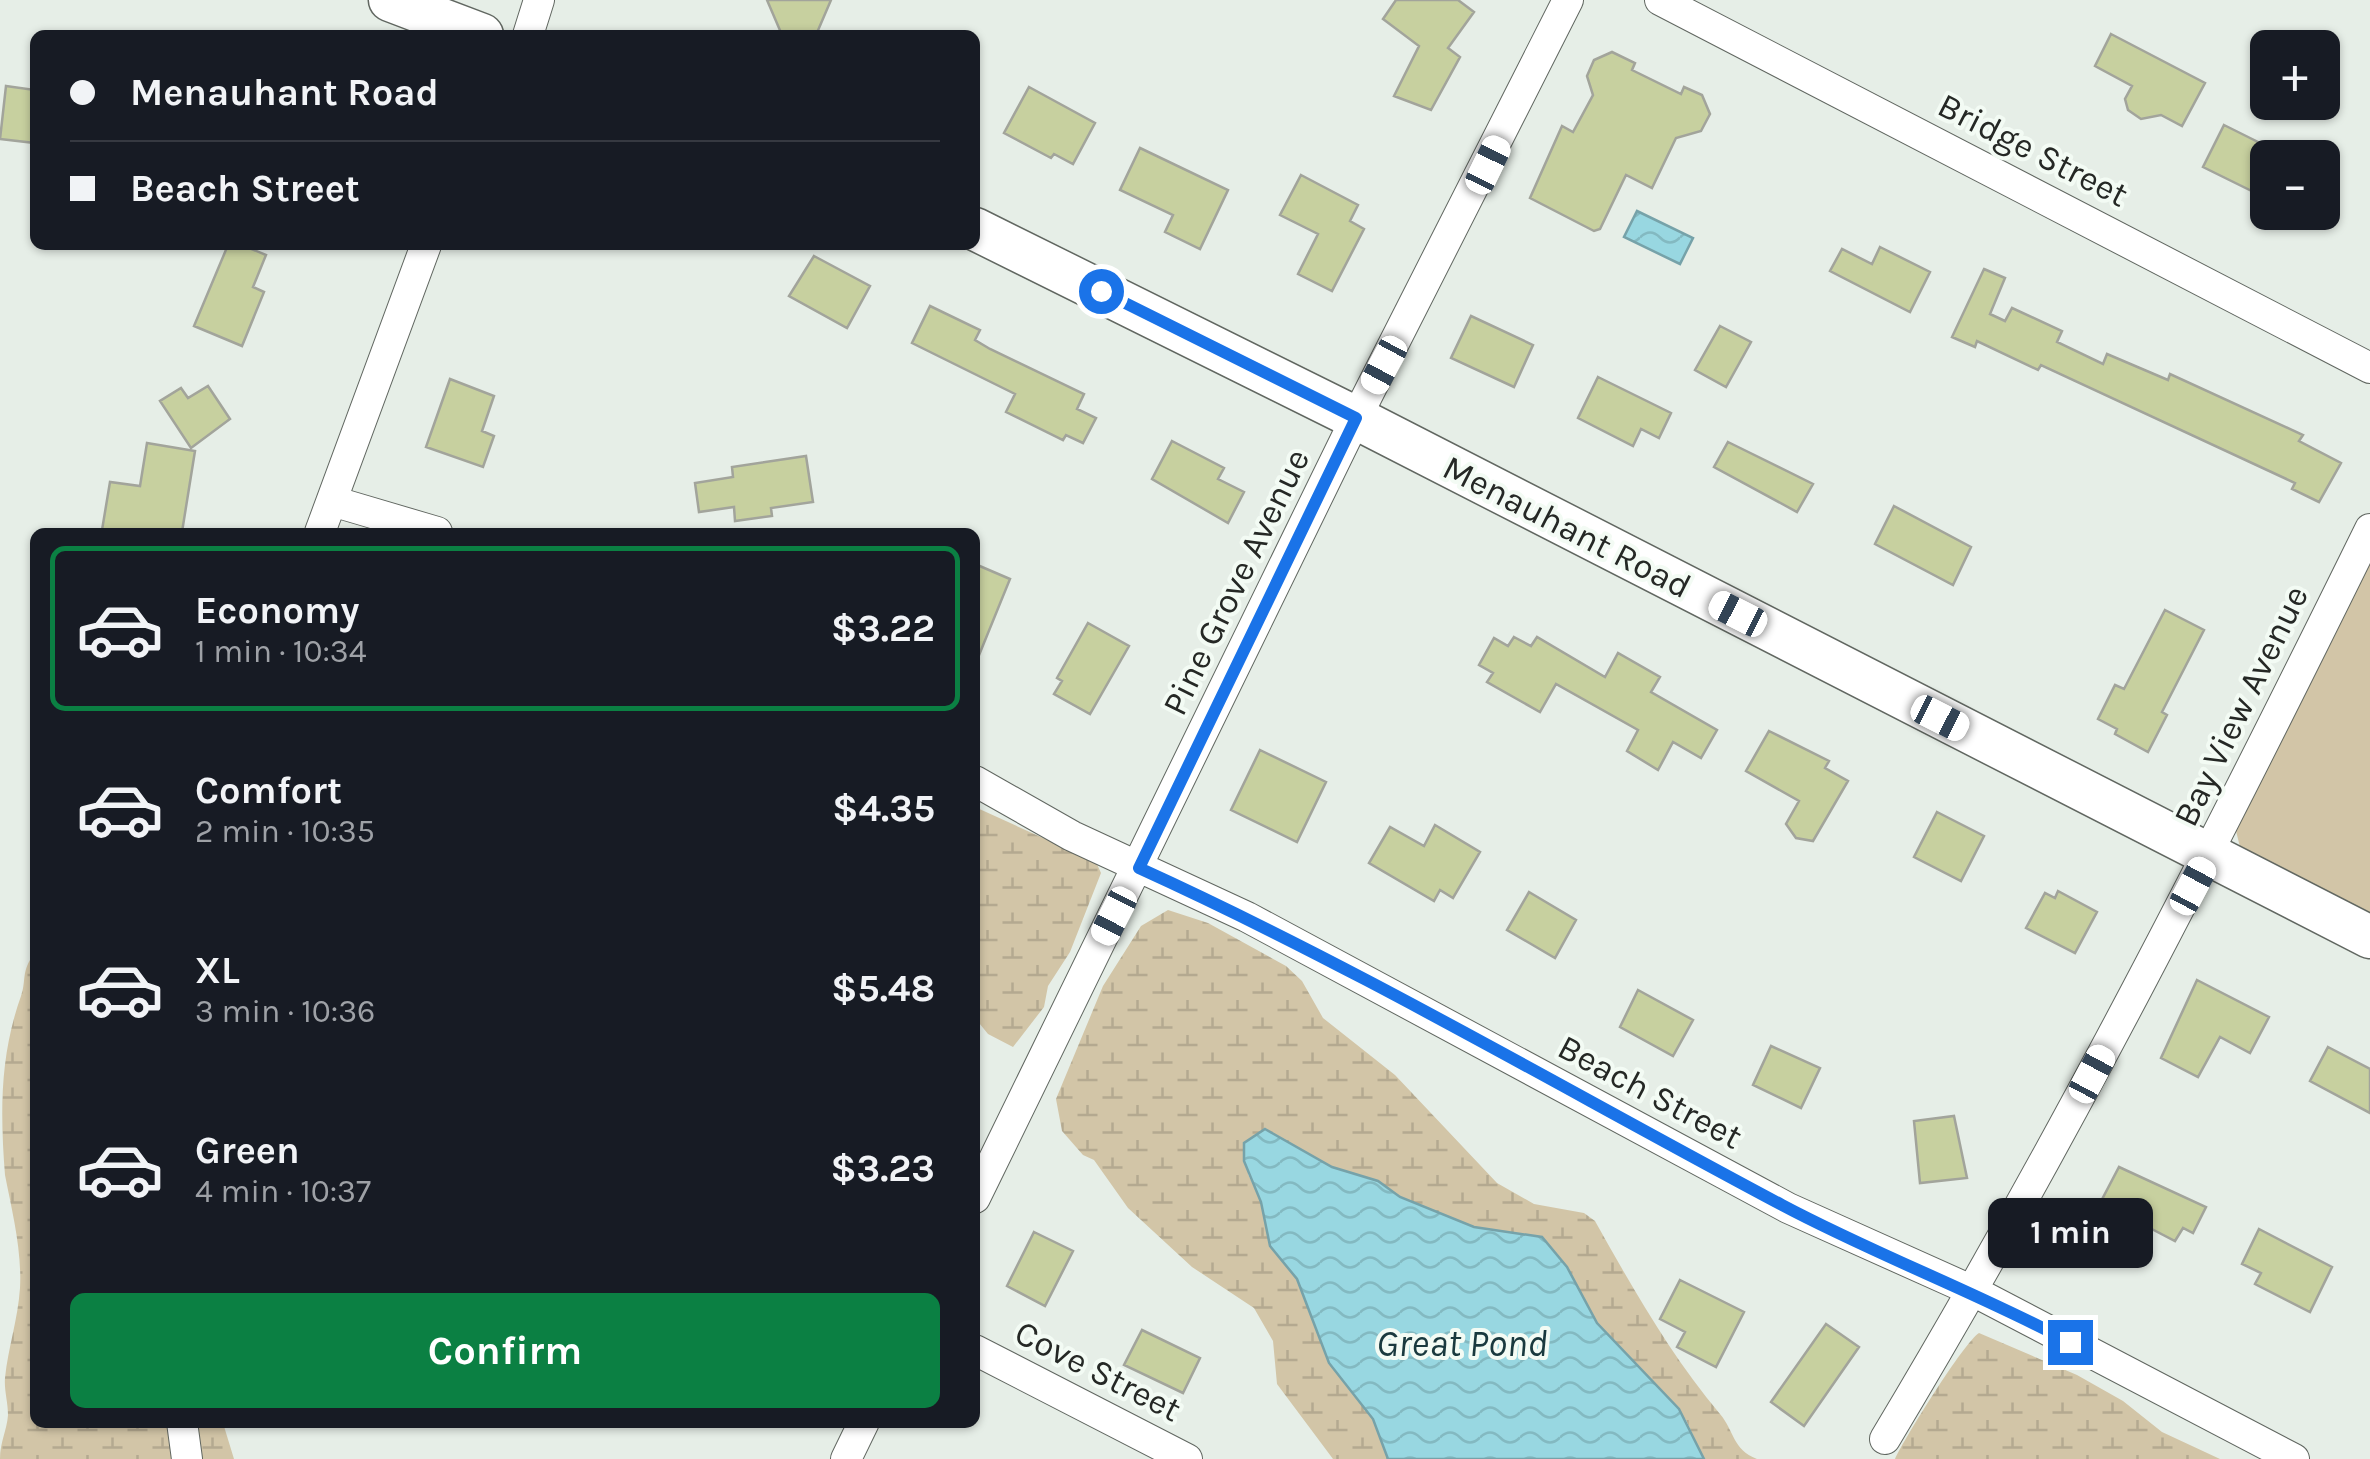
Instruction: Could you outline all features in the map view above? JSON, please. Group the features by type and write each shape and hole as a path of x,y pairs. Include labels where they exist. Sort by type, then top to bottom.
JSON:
{"main road":[{"path":"390,0 469,30"},
{"name":"Menauhant Road","path":"980,231 1356,418 2370,937"}],"street":[{"path":"530,30 539,0"},
{"name":"Pine Grove Avenue","path":"980,1188 1356,418 1568,0"},
{"name":"Bridge Street","path":"1660,0 2370,368"},
{"path":"322,528 424,250"},
{"path":"332,501 423,528"},
{"name":"Bay View Avenue","path":"1885,1439 1974,1291 2210,855 2370,529"},
{"name":"Beach Street","path":"980,784 1139,868 1246,917 1788,1208 1974,1291 2294,1459"},
{"name":"Cove Street","path":"980,1353 1187,1459"},
{"path":"183,1428 187,1459"},
{"path":"846,1459 861,1428"}],"green space":[{"path":"2370,558 2370,918 2240,847 2236,831"},
{"path":"980,809 1096,862 1101,873 1070,952 1048,986 1044,1007 1013,1047 988,1034 980,1024"},
{"path":"1168,910 1208,923 1286,966 1302,981 1323,1018 1395,1075 1497,1183 1534,1204 1584,1213 1595,1221 1669,1345 1738,1445 1757,1459 1704,1459 1686,1420 1597,1323 1567,1267 1542,1237 1474,1227 1400,1197 1378,1181 1332,1167 1265,1129 1248,1174 1261,1202 1270,1246 1297,1279 1329,1363 1373,1419 1388,1459 1333,1459 1277,1384 1273,1341 1254,1308 1192,1267 1128,1208 1094,1160 1083,1155 1062,1131 1056,1099 1103,986 1141,926"},
{"path":"30,960 30,1428 225,1428 234,1459 0,1459 8,1415 5,1378 20,1274 5,1175 3,1084"},
{"path":"1979,1333 2077,1375 2123,1401 2162,1432 2220,1459 1895,1459 1949,1371"}],"water":[{"path":"1637,211 1693,238 1680,264 1624,237"},
{"name":"Great Pond","path":"1265,1129 1332,1167 1378,1181 1400,1197 1474,1227 1542,1237 1567,1267 1597,1323 1679,1409 1704,1459 1388,1459 1373,1419 1329,1363 1297,1279 1270,1246 1261,1202 1244,1161 1244,1143"}],"building":[{"path":"767,0 831,0 818,30 780,30"},
{"path":"1396,0 1458,0 1474,12 1448,48 1460,57 1431,110 1394,96 1419,46 1383,19"},
{"path":"2111,34 2205,83 2182,126 2161,115 2141,119 2128,110 2125,99 2132,86 2095,66"},
{"path":"1612,52 1635,63 1632,70 1681,94 1684,87 1702,95 1710,114 1701,131 1676,138 1652,188 1626,175 1600,229 1594,231 1530,198 1562,126 1573,132 1593,95 1587,76 1594,60"},
{"path":"6,86 30,89 30,142 0,139"},
{"path":"1029,87 1095,123 1073,164 1054,154 1051,158 1004,133"},
{"path":"2224,125 2254,140 2250,140 2250,190 2203,167"},
{"path":"1140,148 1228,190 1200,249 1165,232 1173,215 1120,190"},
{"path":"1301,175 1358,205 1350,221 1364,229 1332,291 1298,274 1318,234 1280,215"},
{"path":"1880,247 1930,272 1910,312 1830,271 1842,249 1872,264"},
{"path":"226,250 254,250 266,255 253,287 264,292 242,346 194,326"},
{"path":"814,256 870,286 847,328 789,296"},
{"path":"1984,269 2005,278 1990,314 2005,321 2012,308 2062,331 2057,342 2103,364 2107,354 2168,380 2170,374 2303,435 2299,441 2341,463 2319,502 2292,489 2295,483 2041,365 2038,370 1977,341 1975,347 1952,337"},
{"path":"930,306 980,330 975,340 990,349 1084,394 1077,409 1096,418 1083,443 1066,435 1063,440 1006,412 1015,394 912,343"},
{"path":"1471,316 1533,345 1514,387 1451,358"},
{"path":"1720,326 1751,342 1726,387 1695,370"},
{"path":"1598,377 1671,413 1659,438 1641,429 1633,446 1578,418"},
{"path":"450,379 494,396 482,431 494,436 483,467 426,447"},
{"path":"208,386 230,419 191,448 160,401 181,388 188,398"},
{"path":"1172,441 1224,468 1218,479 1244,492 1228,523 1152,479"},
{"path":"1728,442 1813,484 1797,512 1714,467"},
{"path":"147,443 195,451 183,528 102,528 110,482 140,486"},
{"path":"806,456 813,502 771,508 772,516 735,521 734,507 699,512 695,483 733,477 732,467"},
{"path":"1894,506 1971,547 1953,585 1875,544"},
{"path":"980,566 1010,579 980,653"},
{"path":"2165,610 2204,630 2162,712 2167,715 2148,752 2115,734 2117,729 2098,719 2115,685 2124,689"},
{"path":"1088,623 1129,646 1090,714 1054,694 1062,681 1057,678"},
{"path":"1514,637 1531,646 1537,637 1605,677 1618,653 1660,677 1651,692 1717,730 1701,758 1673,742 1658,770 1627,751 1638,730 1556,684 1540,712 1487,682 1493,673 1479,665 1494,638 1508,646"},
{"path":"1769,731 1829,761 1825,768 1848,781 1813,841 1796,838 1786,824 1799,801 1746,771"},
{"path":"1260,750 1326,782 1297,842 1231,810"},
{"path":"1937,812 1984,836 1961,881 1914,857"},
{"path":"1435,825 1480,852 1453,898 1440,890 1434,901 1369,863 1390,827 1424,846"},
{"path":"2058,891 2097,912 2075,953 2026,928 2045,893 2055,898"},
{"path":"1529,892 1576,920 1555,958 1507,930"},
{"path":"2197,980 2269,1017 2250,1053 2220,1037 2198,1077 2161,1058"},
{"path":"1638,990 1693,1020 1673,1056 1620,1027"},
{"path":"1771,1046 1820,1068 1801,1108 1753,1085"},
{"path":"2328,1047 2370,1069 2370,1113 2310,1081"},
{"path":"1954,1116 1967,1178 1920,1183 1914,1121"},
{"path":"2119,1167 2206,1207 2193,1233 2183,1228 2175,1241 2146,1226 2142,1232 2097,1209"},
{"path":"2259,1229 2332,1267 2310,1312 2255,1284 2261,1273 2242,1264"},
{"path":"1034,1232 1073,1251 1045,1306 1007,1286"},
{"path":"1680,1280 1744,1312 1716,1367 1677,1347 1685,1332 1660,1319"},
{"path":"1826,1324 1859,1347 1804,1426 1771,1402"},
{"path":"1142,1330 1200,1358 1183,1393 1124,1365"}],"route":[{"path":"1101,291 1356,418 1139,868 1246,917 1788,1208 1974,1291 2070,1342"}]}
